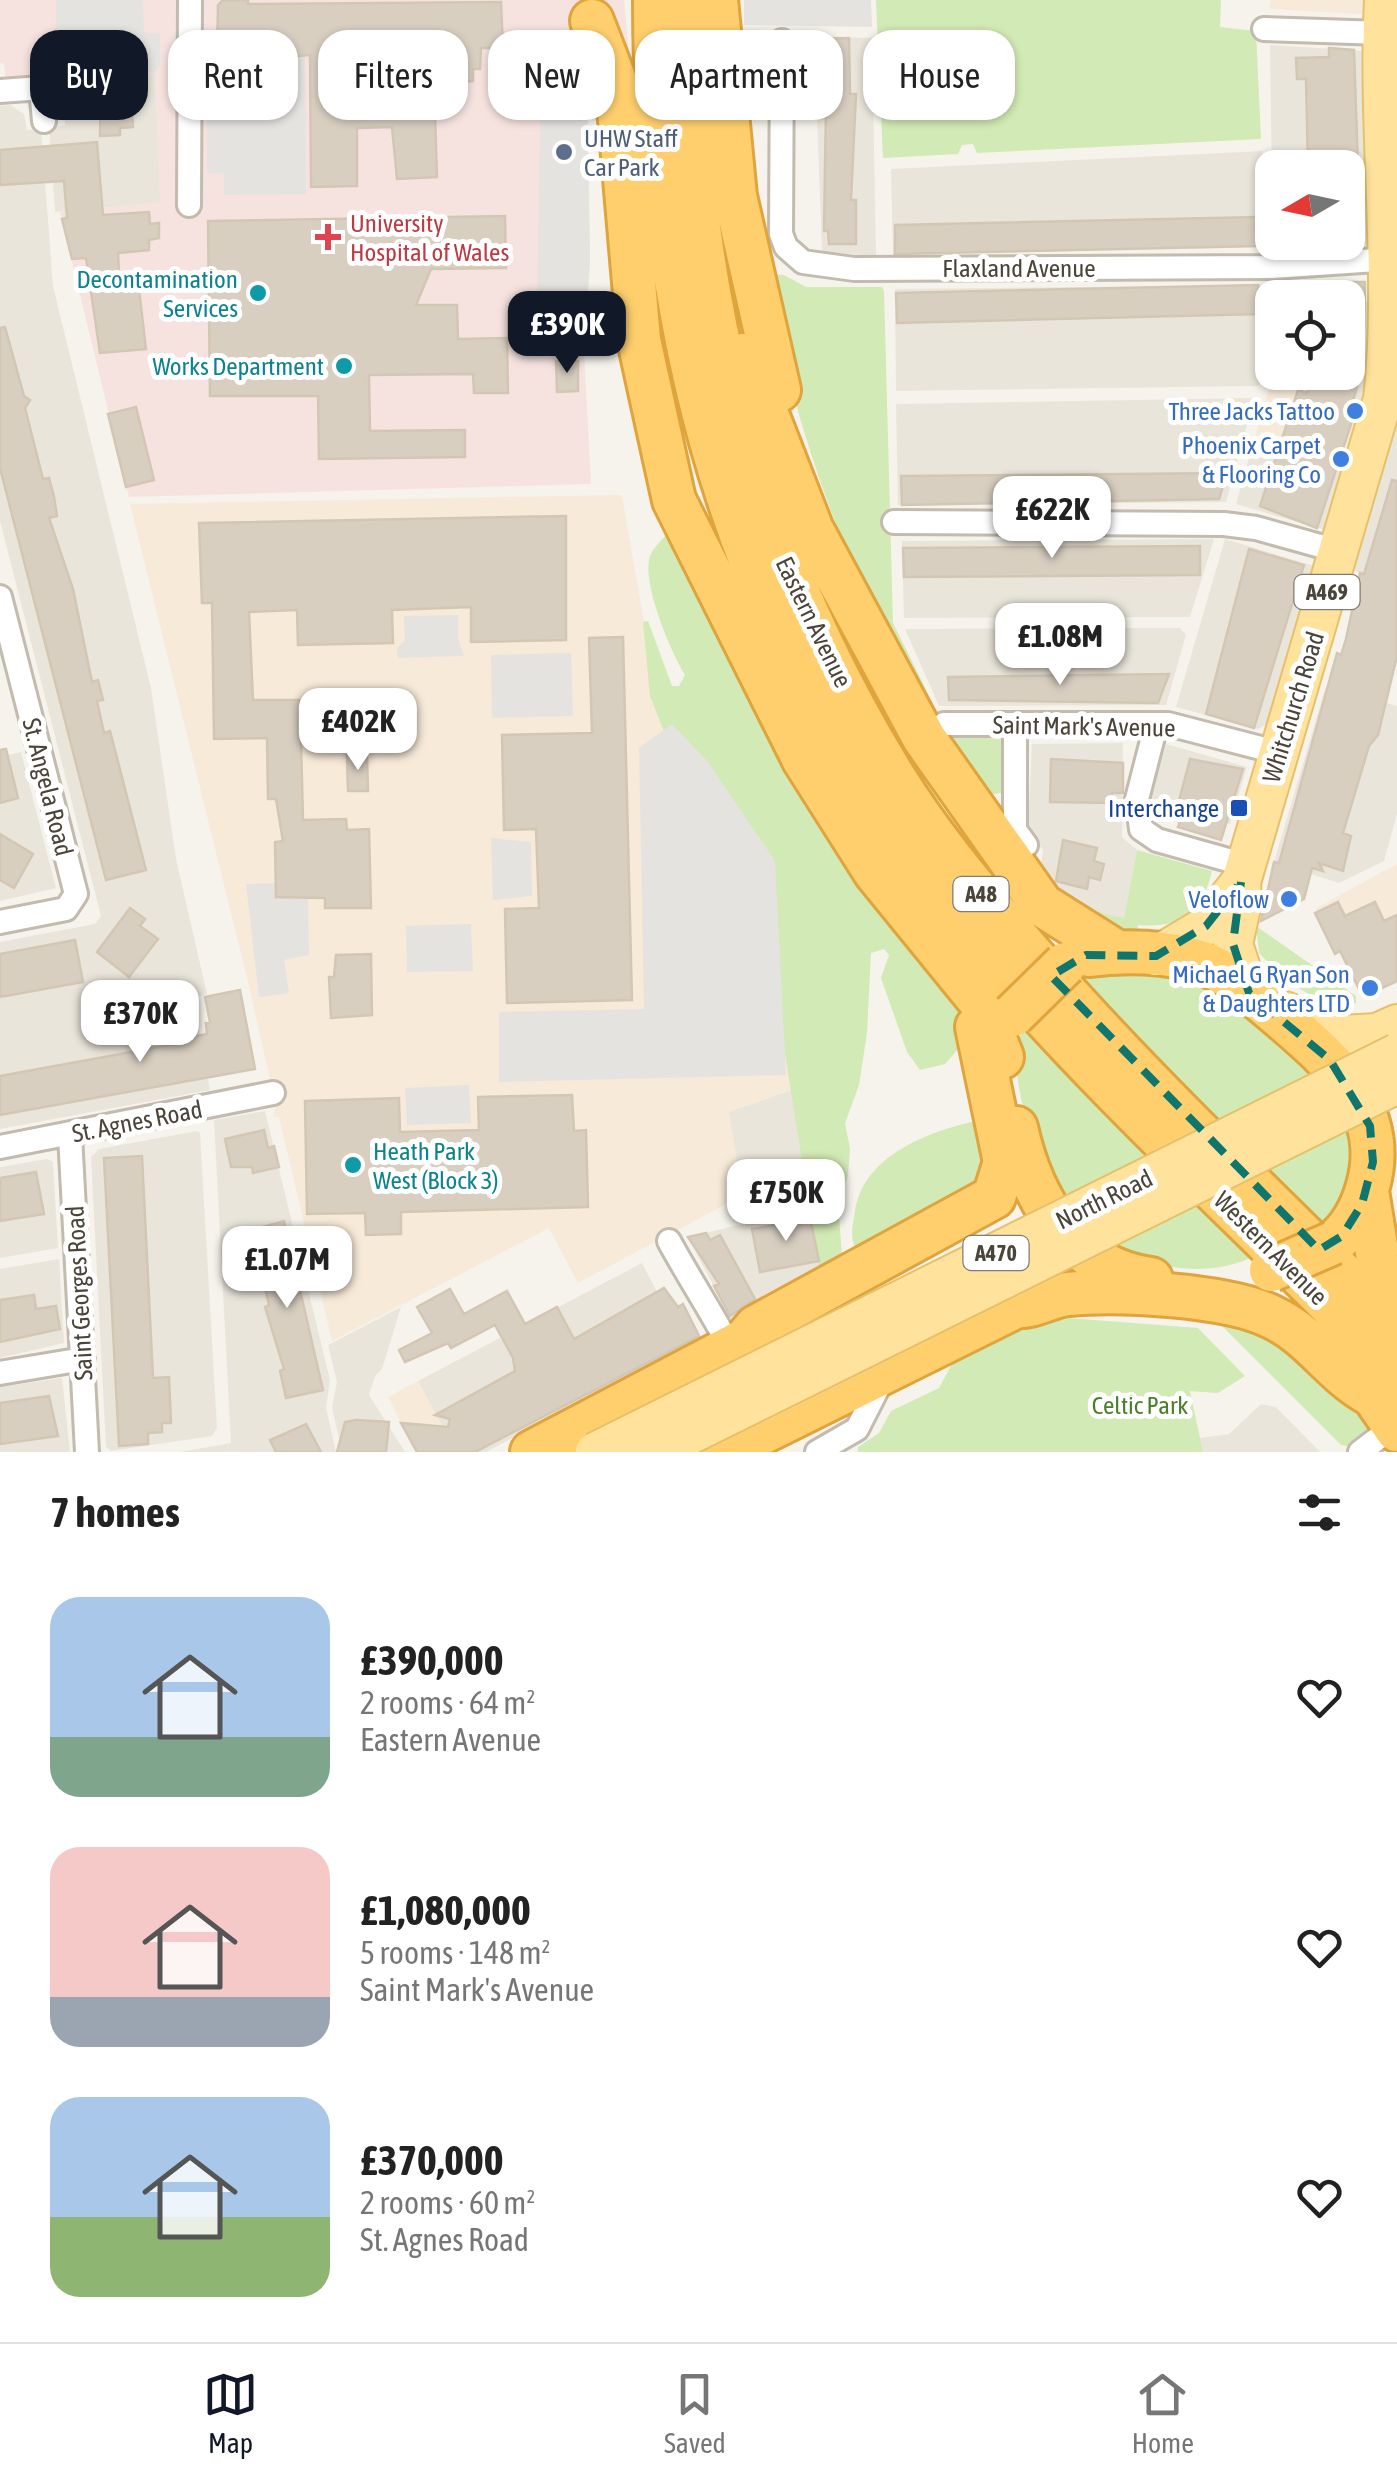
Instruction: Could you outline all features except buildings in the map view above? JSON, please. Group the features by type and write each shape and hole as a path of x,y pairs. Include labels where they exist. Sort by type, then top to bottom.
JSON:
{"highway":[{"path":"654,0 642,166 644,230 686,473 722,588"},
{"name":"Eastern Avenue","path":"654,0 658,145 681,326 708,441 755,575 821,715 891,827 977,942 1146,1123"},
{"path":"686,0 703,152 724,281 756,393 826,559 924,738 1030,891 1055,917 1136,953 1202,963 1261,1001 1330,1060 1356,1094 1370,1126 1369,1182 1378,1258 1397,1285"},
{"name":"Eastern Avenue","path":"686,0 690,160 709,312 734,420 761,503 809,622 891,772 957,864 1086,1016 1198,1131"},
{"path":"716,0 728,152 746,252 826,559"},
{"path":"586,11 617,86 629,262 658,443 674,500 722,588 772,701 830,805 875,872 980,1000 1002,1057 1023,1160 1046,1207 1068,1238 1097,1262 1128,1276"},
{"path":"1002,1057 1014,1016 1065,964 1136,953"},
{"path":"532,1452 981,1207 1000,1188 1005,1162 1003,1147 966,986"},
{"name":"Western Avenue","path":"1146,1123 1382,1382"},
{"name":"Western Avenue","path":"1198,1131 1397,1328"},
{"path":"738,1343 762,1340 990,1223 1018,1193 1023,1160"},
{"path":"1223,1284 1271,1270 1332,1243 1349,1227 1369,1182"},
{"path":"1017,1306 1020,1299 1054,1286 1128,1276 1223,1284 1304,1315 1360,1375 1382,1382"},
{"path":"723,1452 1017,1306 1064,1294 1227,1302 1252,1308 1316,1344 1350,1382 1382,1382"},
{"path":"1382,1382 1396,1428"}],"main road":[{"name":"Whitchurch Road","path":"1261,1001 1234,944 1243,874 1391,366 1396,298 1383,16"},
{"name":"Whitchurch Road","path":"1136,953 1206,926 1243,874"},
{"path":"1261,1001 1342,1035 1377,1032 1397,1024"},
{"name":"North Road","path":"596,1452 1397,1053"},
{"name":"North Road","path":"655,1452 1397,1084"},
{"path":"1369,1182 1397,1126"}],"street":[{"path":"189,205 190,0"},
{"path":"1264,29 1383,16"},
{"path":"0,91 41,88 44,121"},
{"name":"Flaxland Avenue","path":"793,120 782,234 794,256 814,265 892,269 1272,267 1392,259"},
{"path":"894,522 1224,524 1256,528 1338,551"},
{"name":"St. Angela Road","path":"0,598 76,894 66,909 0,922"},
{"name":"Saint Mark's Avenue","path":"944,724 1180,726 1280,752"},
{"path":"1015,724 1021,838"},
{"path":"1156,725 1136,799 1141,829 1158,840 1243,874"},
{"name":"St. Agnes Road","path":"0,1148 273,1093"},
{"name":"Saint Georges Road","path":"70,1135 88,1452"},
{"path":"670,1241 705,1310 738,1343"},
{"path":"0,1373 82,1359"},
{"path":"817,1452 865,1420 886,1371"},
{"path":"1360,1452 1396,1428"}],"highlighted area":[{"path":"1241,882 1233,944 1249,993 1330,1060 1370,1126 1373,1162 1362,1204 1342,1236 1319,1250 1051,976 1086,955 1156,956 1206,926"}],"shaded area":[{"name":"University Hospital of Wales","path":"0,0 624,0 629,51 615,51 615,30 488,30 488,120 588,120 590,261 584,351 591,484 129,497 60,212 160,202 155,73 148,73 148,30 30,30 30,81 6,83 4,64 0,63"},
{"path":"56,0 143,0 144,30 56,30"},
{"path":"744,0 871,0 872,27 744,25"},
{"path":"1271,0 1364,0 1362,14 1269,9"},
{"path":"148,32 160,34 160,66 155,72 148,72"},
{"path":"843,37 863,38 863,120 874,120 876,256 822,252 817,120 843,120"},
{"path":"1270,45 1364,51 1370,245 1365,245 1365,150 1271,150"},
{"path":"298,55 305,55 306,194 224,195 224,174 207,173 207,120 298,120"},
{"path":"155,72 161,203 55,212 49,128 65,125 65,120 148,120 148,73"},
{"path":"10,105 24,114 27,130 41,129 53,286 151,688 176,859 207,994 193,998 210,1090 0,1129 0,942 95,924 101,916 0,521 0,106"},
{"name":"UHW Staff Car Park","path":"540,120 588,120 590,261 584,351 558,352 536,339"},
{"path":"1255,151 1255,247 893,255 891,169"},
{"path":"1255,285 1255,386 896,391 895,289"},
{"path":"1365,302 1375,302 1375,354 1362,404 1312,390 1365,390"},
{"path":"1269,390 1312,390 1362,404 1344,468 1254,440"},
{"path":"1254,398 1226,502 898,505 896,404"},
{"path":"1397,418 1397,584 1352,570"},
{"path":"1254,440 1344,468 1325,530 1236,504"},
{"path":"622,495 643,617 673,690 797,1088 729,1112 743,1195 578,1283 549,1228 332,1341 279,1117 273,1117 276,1106 248,982 130,504"},
{"path":"1214,539 1190,617 904,618 902,541"},
{"path":"1225,539 1314,566 1269,723 1258,729 1176,707"},
{"path":"458,615 458,639 464,656 398,658 397,648 405,640 404,616"},
{"path":"1180,628 1186,635 1166,705 939,706 905,629"},
{"path":"571,653 573,716 492,718 491,655"},
{"path":"1326,686 1397,706 1397,814 1384,861 1339,883 1274,862"},
{"path":"672,724 708,762 775,861 786,1075 499,1082 499,1012 644,1009 639,748"},
{"path":"1123,743 1122,837 1137,850 1124,919 1081,908 1040,874 1043,850 1028,832 1032,744"},
{"path":"1166,744 1247,767 1230,824 1149,801"},
{"path":"21,752 56,888 0,901 0,757"},
{"path":"491,838 531,842 532,896 493,900"},
{"path":"1397,864 1397,980 1365,996 1341,952 1335,954 1316,908"},
{"path":"276,883 276,897 308,898 309,955 284,960 289,993 259,997 246,884"},
{"path":"471,924 473,971 407,972 406,926"},
{"path":"469,1085 471,1123 407,1125 405,1088"},
{"path":"797,1088 826,1271 732,1321 688,1237 747,1223 728,1112"},
{"path":"265,1111 330,1380 326,1408 336,1452 180,1452 231,1443 214,1120"},
{"path":"197,1131 217,1428 212,1436 111,1451 106,1447 91,1157 99,1149"},
{"path":"47,1159 53,1162 58,1248 0,1258 0,1167"},
{"path":"59,1259 64,1343 0,1358 0,1269"},
{"path":"642,1263 685,1346 486,1452 456,1452 418,1381"},
{"path":"401,1307 382,1369 375,1376 369,1395 405,1452 342,1452 332,1407 337,1382 328,1345"},
{"path":"62,1378 70,1452 0,1452 0,1387"},
{"path":"418,1381 456,1452 416,1452 388,1397"},
{"path":"1261,1404 1276,1407 1320,1452 1203,1452 1200,1438 1229,1434"}],"green space":[{"path":"876,0 1221,0 1220,27 1256,31 1261,139 977,153 973,144 962,145 958,154 883,158 881,120 1015,120 1015,30 877,30"},
{"path":"742,120 744,120 766,273 746,158"},
{"path":"766,274 784,275 806,287 882,287 884,291 893,623 950,738 1009,738 1011,791 989,795 988,803 1044,877 1079,903 1124,918 1137,850 1212,871 1196,907 1166,924 1138,925 1137,933 1125,932 1073,908 1054,893 1022,858 976,790 922,705 877,619 839,531 807,441"},
{"path":"673,528 958,1006 959,1048 945,1064 920,1070 907,1052 881,978 889,955 884,949 871,953 867,1033 859,1085 845,1123 850,1149 848,1176 838,1201 842,1257 820,1273 781,1029 650,696 643,622 648,621 672,686 679,686 685,675 660,619 648,572 652,551"},
{"path":"1256,926 1356,996 1356,1003 1329,1002 1290,982 1259,953"},
{"path":"1089,969 1181,976 1214,989 1323,1074 1216,1128 1074,979"},
{"path":"1029,1021 1159,1156 1059,1206 1024,1112 1019,1085 1020,1038"},
{"path":"989,1118 994,1143 974,1199 856,1249 852,1235 861,1190 888,1158 926,1136"},
{"path":"1353,1121 1358,1170 1331,1218 1315,1227 1254,1171"},
{"path":"1197,1198 1257,1255 1237,1263 1198,1269 1159,1265 1099,1248"},
{"path":"1203,1307 1244,1311 1369,1420 1365,1438 1353,1447 1341,1445"},
{"name":"Celtic Park","path":"1043,1316 1198,1328 1245,1376 1218,1393 1190,1391 1203,1452 858,1452 858,1447 879,1433 891,1411 939,1388 954,1360"}],"place":[{"name":"UHW Staff Car Park","path":"564,152"},
{"name":"University Hospital of Wales","path":"328,237"},
{"name":"Decontamination Services","path":"258,293"},
{"name":"Works Department","path":"344,366"},
{"name":"Three Jacks Tattoo","path":"1355,411"},
{"name":"Phoenix Carpet & Flooring Co","path":"1341,459"},
{"name":"Interchange","path":"1239,808"},
{"name":"Veloflow","path":"1289,899"},
{"name":"Michael G Ryan Son & Daughters LTD","path":"1370,988"},
{"name":"Heath Park West (Block 3)","path":"353,1165"}]}
